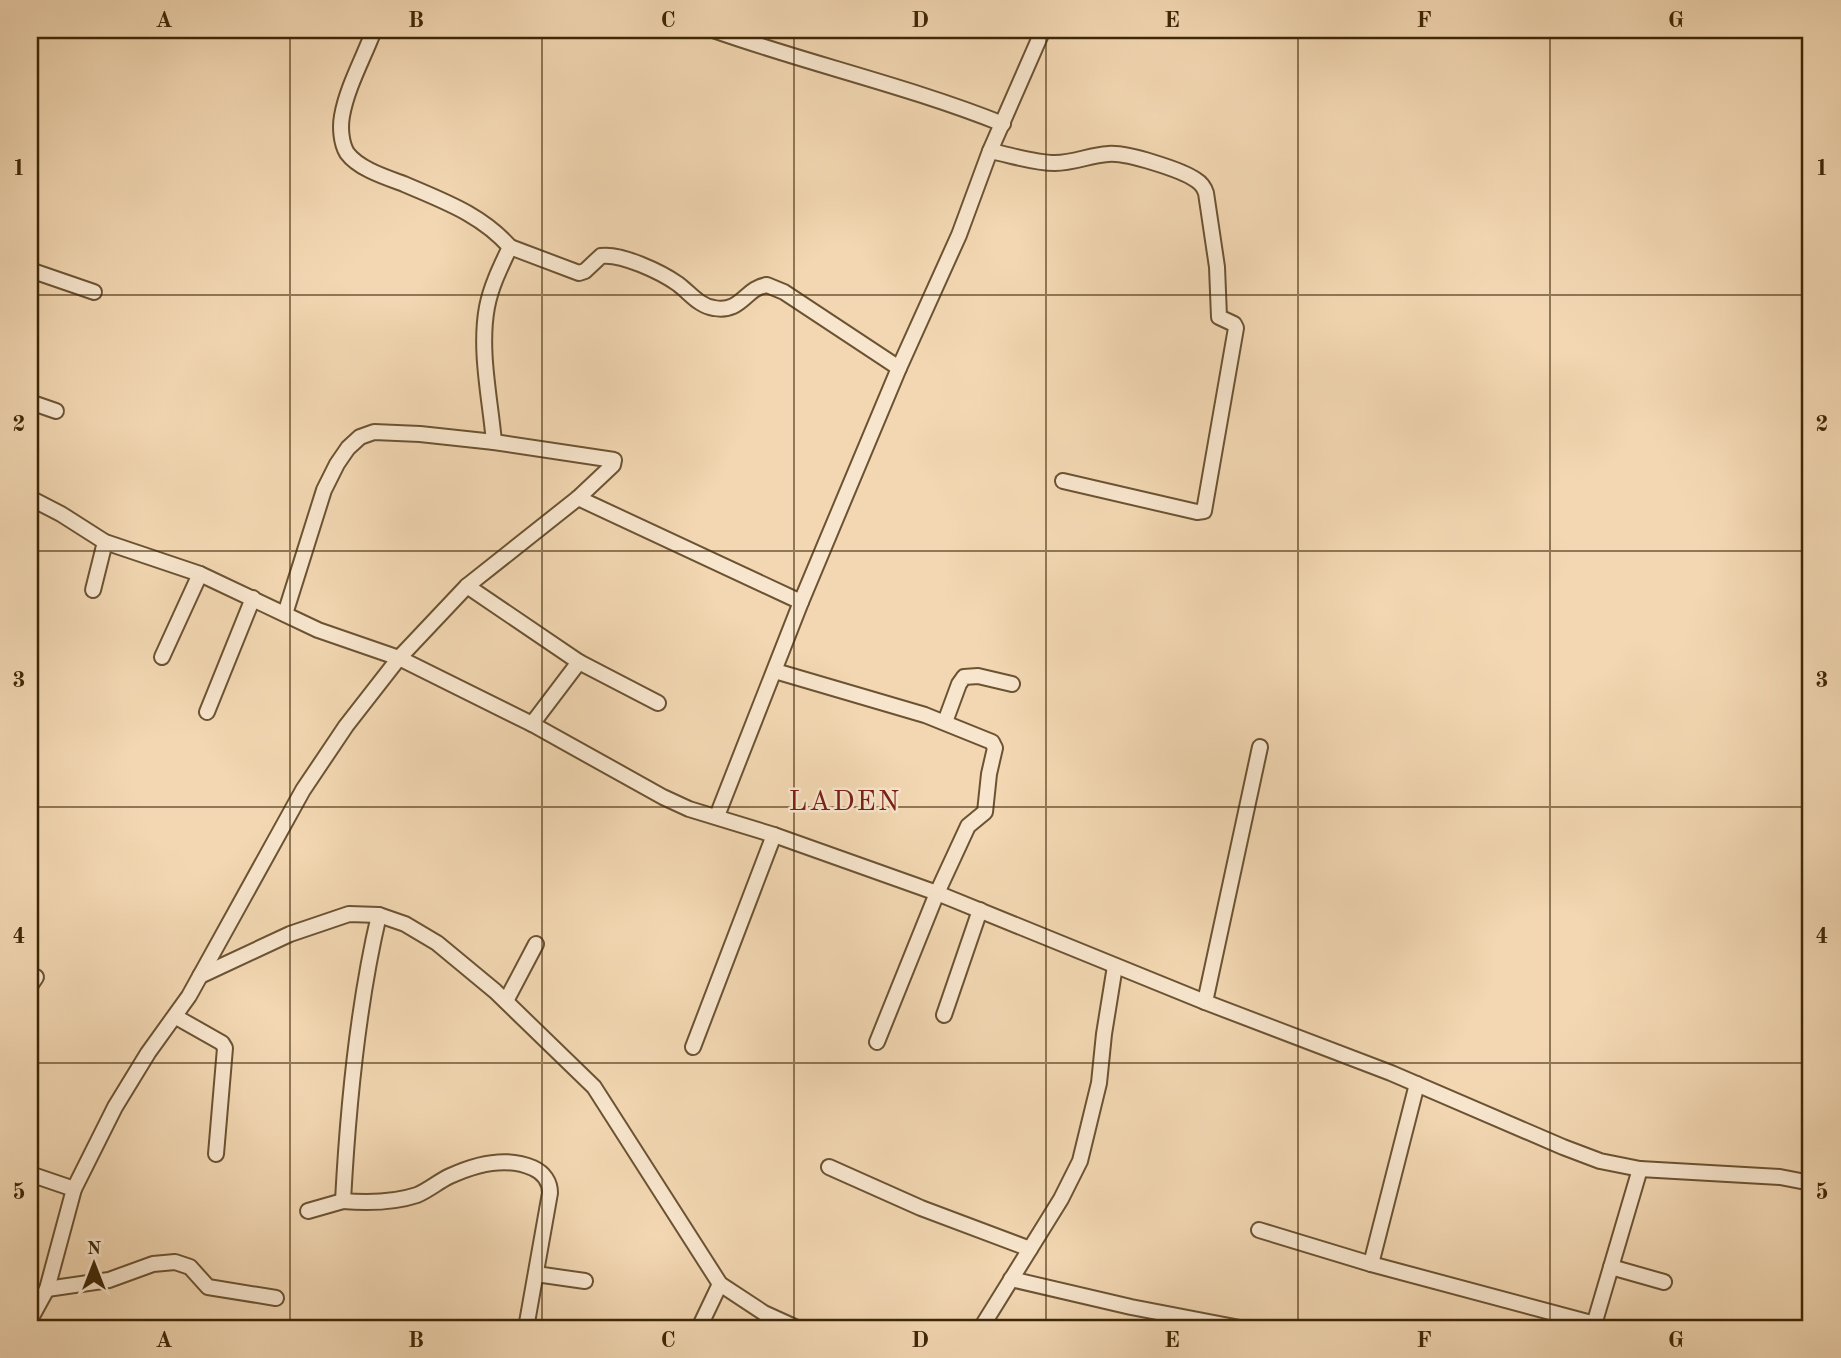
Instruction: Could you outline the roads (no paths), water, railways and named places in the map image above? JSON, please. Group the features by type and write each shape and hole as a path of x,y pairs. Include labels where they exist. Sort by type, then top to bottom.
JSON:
{"street":[{"path":"374,30 342,116 342,137 346,152 355,161 374,172 470,213 492,228 510,247 579,273 586,271 599,257 618,256 675,282 697,301 713,308 732,308 757,288 767,285 784,292 899,368"},
{"path":"713,30 786,55 953,104 1003,124"},
{"path":"717,816 801,602 899,368 959,235 990,151 1043,30"},
{"path":"990,151 1051,163 1066,163 1112,153 1139,158 1195,179 1206,193 1217,267 1219,317 1234,324 1236,328 1204,511 1196,512 1063,481"},
{"path":"494,442 485,335 486,309 490,292 510,247"},
{"path":"30,270 94,292"},
{"path":"30,402 56,411"},
{"path":"30,1320 47,1289 74,1189 115,1107 148,1053 176,1017 303,790 353,716 399,658 467,586 578,498 613,465 613,459 420,433 374,432 360,437 337,464 324,490 285,614"},
{"path":"30,498 105,542 200,574 318,630 399,658 532,724 663,797 690,809 774,835 937,893 1205,1002 1417,1084 1563,1147 1600,1161 1640,1169 1780,1177 1811,1183"},
{"path":"578,498 801,602"},
{"path":"93,590 105,542"},
{"path":"162,657 200,574"},
{"path":"467,586 579,662 658,703"},
{"path":"207,712 253,598"},
{"path":"532,724 579,662"},
{"path":"775,671 945,722 992,742 995,751 989,774 985,812 968,826 937,893 877,1041"},
{"path":"945,722 964,677 978,676 1012,684"},
{"path":"1205,1002 1260,747"},
{"path":"692,1047 774,835"},
{"path":"944,1015 980,910"},
{"path":"199,977 290,934 349,914 379,915 405,924 436,943 506,1001 594,1087 720,1284 764,1313 797,1328"},
{"path":"343,1201 358,1034 379,915"},
{"path":"506,1001 536,944"},
{"path":"981,1328 1061,1199 1080,1161 1099,1083 1115,965"},
{"path":"176,1017 222,1043 225,1048 216,1154"},
{"path":"1371,1264 1417,1084"},
{"path":"308,1211 343,1201 394,1201 419,1194 450,1176 479,1164 496,1162 527,1166 540,1171 550,1188 526,1328"},
{"path":"829,1167 921,1208 1030,1249"},
{"path":"1259,1230 1594,1326 1640,1169"},
{"path":"30,1174 74,1189"},
{"path":"47,1289 108,1280 153,1264 175,1262 190,1268 208,1287 276,1298"},
{"path":"1611,1267 1664,1282"},
{"path":"536,1274 585,1281"},
{"path":"1011,1279 1131,1307 1240,1328"},
{"path":"699,1328 720,1284"}],"district":[{"name":"LADEN","path":"845,800"}]}
